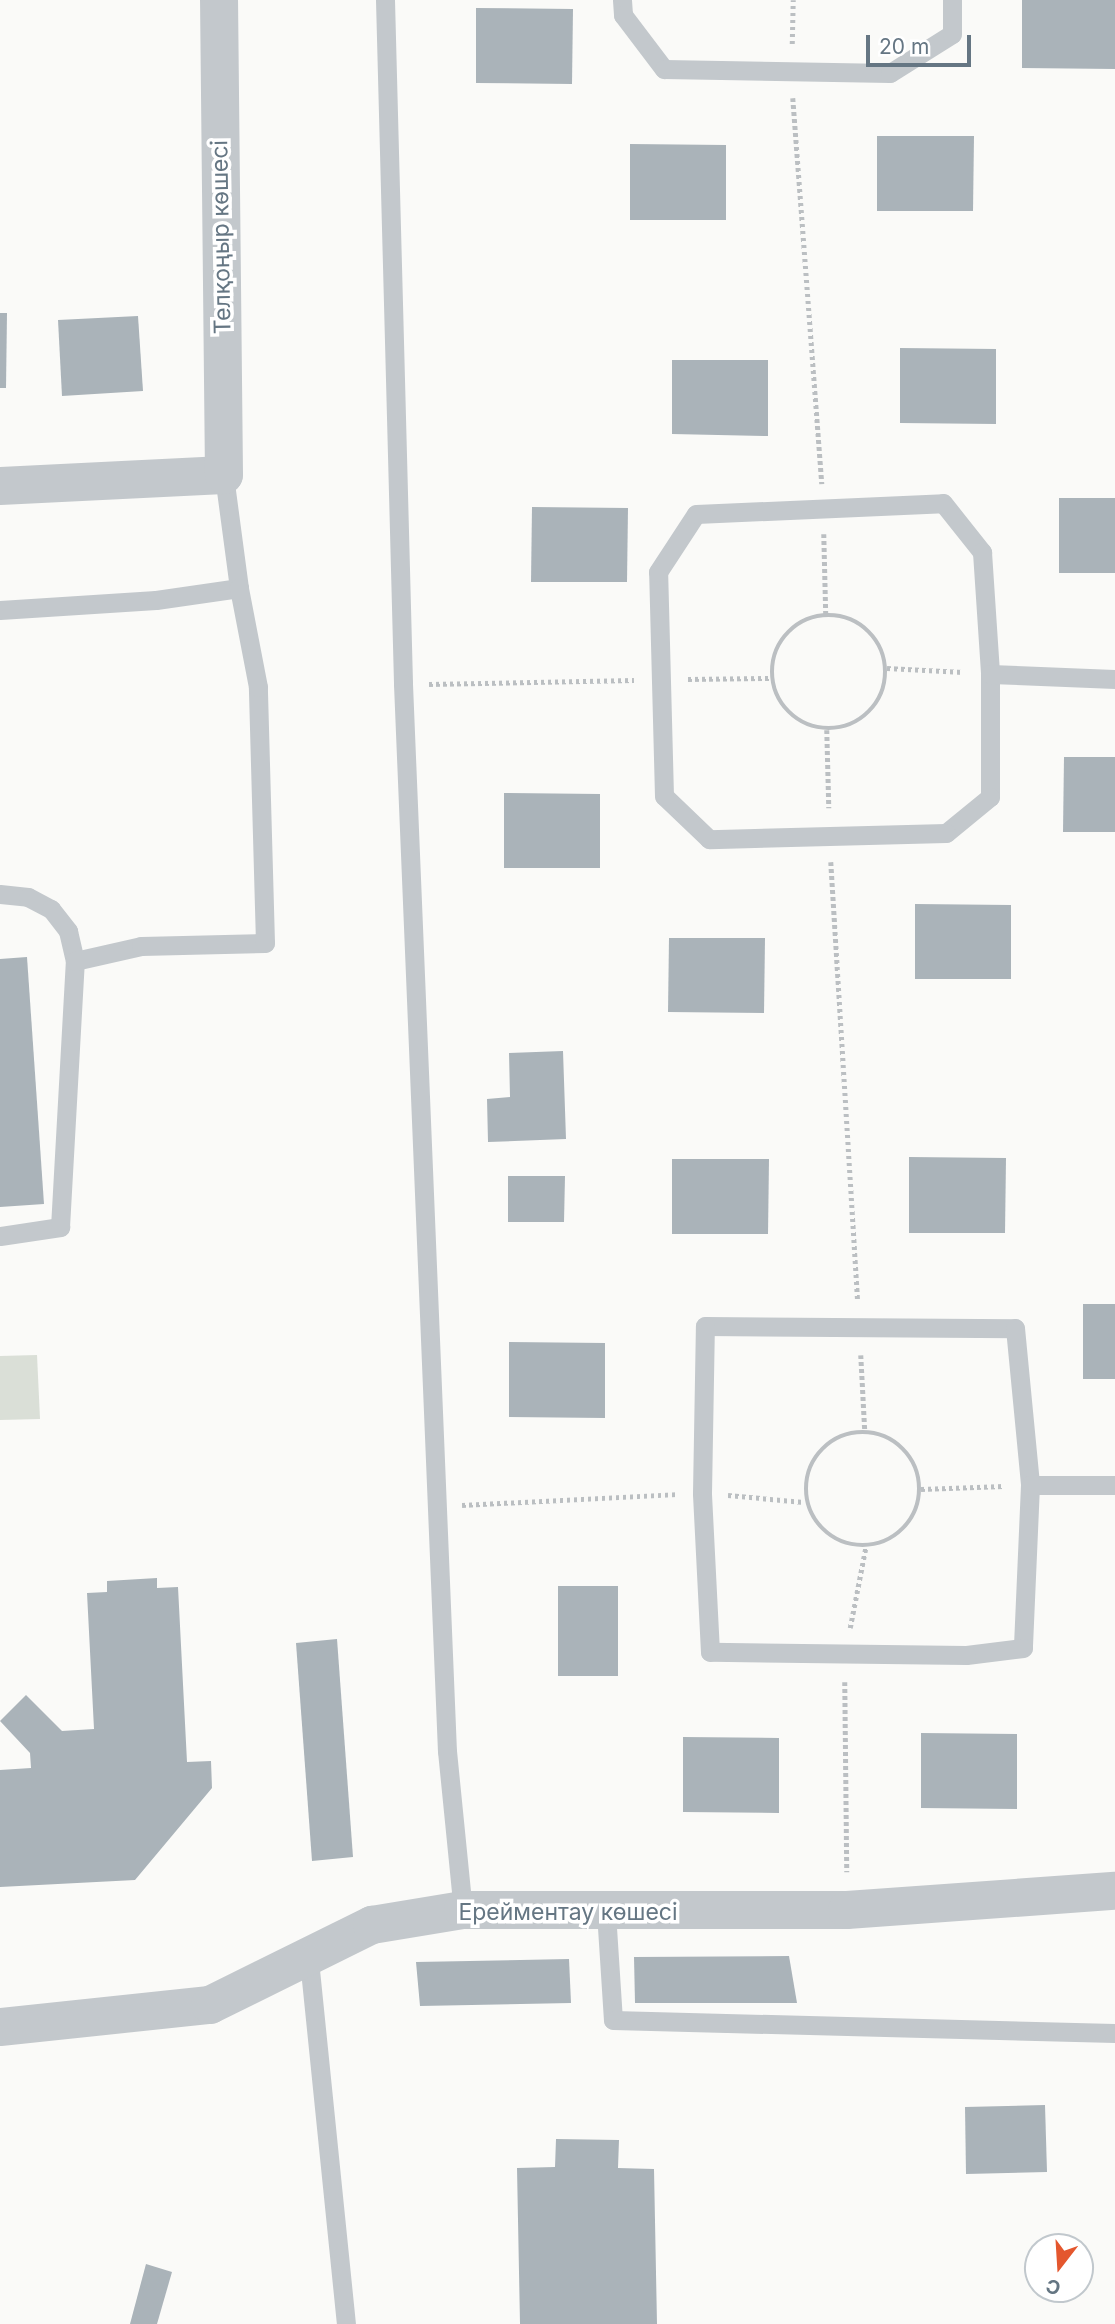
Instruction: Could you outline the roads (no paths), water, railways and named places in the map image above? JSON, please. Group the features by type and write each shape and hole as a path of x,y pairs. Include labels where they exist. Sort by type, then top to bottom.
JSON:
{"street":[{"name":"Телқоңыр көшесі","path":"219,0 224,475"},
{"path":"0,486 224,475"},
{"name":"Ерейментау көшесі","path":"0,2027 210,2006 309,1960 372,1925 463,1910 847,1910 1115,1891"}],"lane":[{"path":"385,0 403,684 440,1506 447,1751 463,1910"},
{"path":"622,0 623,16 664,69 890,73 952,34 952,0"},
{"path":"75,961 141,946 265,943 258,687 239,588 224,475"},
{"path":"943,503 982,552 990,674 990,797 946,833 709,839 664,796 658,572 696,513 943,503"},
{"path":"0,610 156,600 239,588"},
{"path":"990,674 1115,679"},
{"path":"0,894 28,897 51,909 68,931 75,961 60,1227 0,1236"},
{"path":"705,1326 1015,1328 1030,1485 1023,1648 966,1655 845,1656 710,1651 702,1493 705,1326"},
{"path":"1030,1485 1115,1485"},
{"path":"606,1912 613,2020 1115,2033"},
{"path":"309,1960 346,2324"}]}
